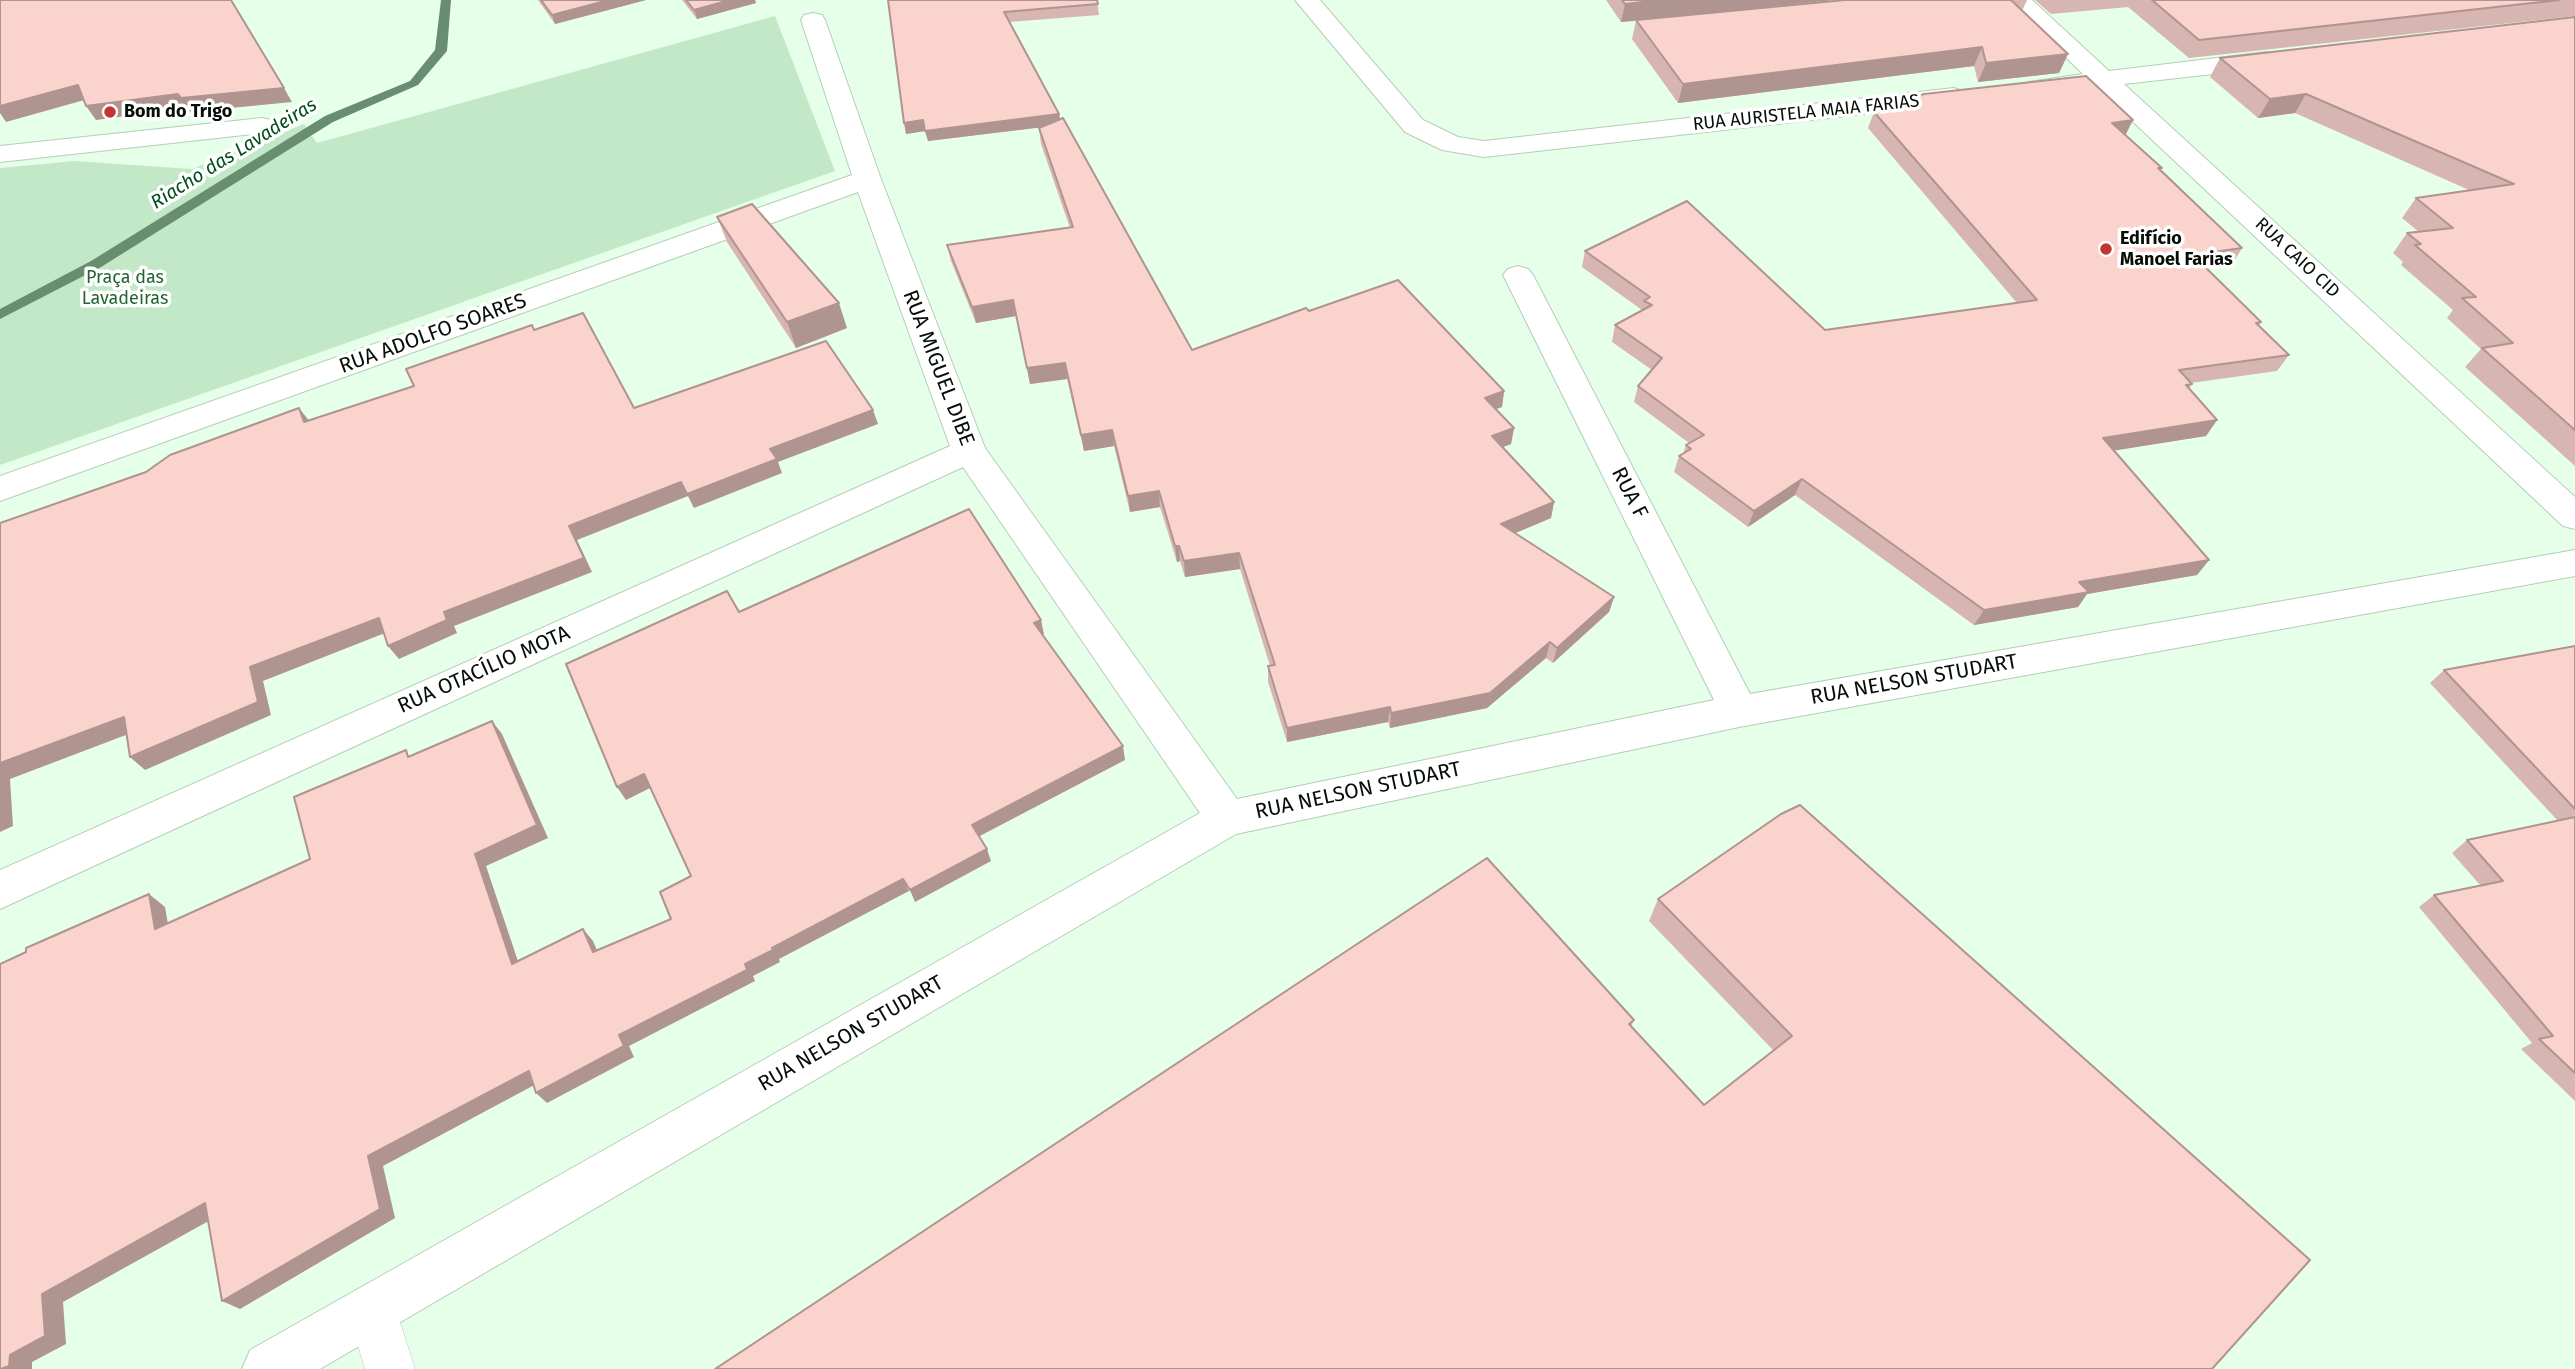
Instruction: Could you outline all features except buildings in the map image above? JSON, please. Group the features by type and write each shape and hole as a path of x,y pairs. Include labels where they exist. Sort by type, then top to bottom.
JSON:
{"street":[{"name":"RUA AURISTELA MAIA FARIAS","path":"1307,0 1415,126 1451,144 1484,149 1983,93"},
{"name":"RUA CAIO CID","path":"2018,0 2575,517"},
{"name":"RUA MIGUEL DIBE","path":"813,20 867,179 969,451 1227,818"},
{"path":"2010,90 2284,58"},
{"path":"0,154 262,126"},
{"name":"RUA ADOLFO SOARES","path":"0,489 867,179"},
{"name":"RUA F","path":"1518,275 1739,711"},
{"name":"RUA OTACÍLIO MOTA","path":"0,890 969,451"},
{"name":"RUA NELSON STUDART","path":"269,1369 317,1356 372,1309 1227,818 1739,711 2575,563"}],"lane":[{"path":"372,1309 390,1369"}],"green space":[{"name":"Praça das Lavadeiras","path":"775,16 835,171 0,465 0,168 74,161 192,169 304,124 317,143"}],"waterway":[{"name":"Riacho das Lavadeiras","path":"0,315 96,264 329,119 414,83 441,51 446,0"}],"place":[{"name":"Bom do Trigo","path":"110,112"},
{"name":"Edifício Manoel Farias","path":"2106,249"}]}
